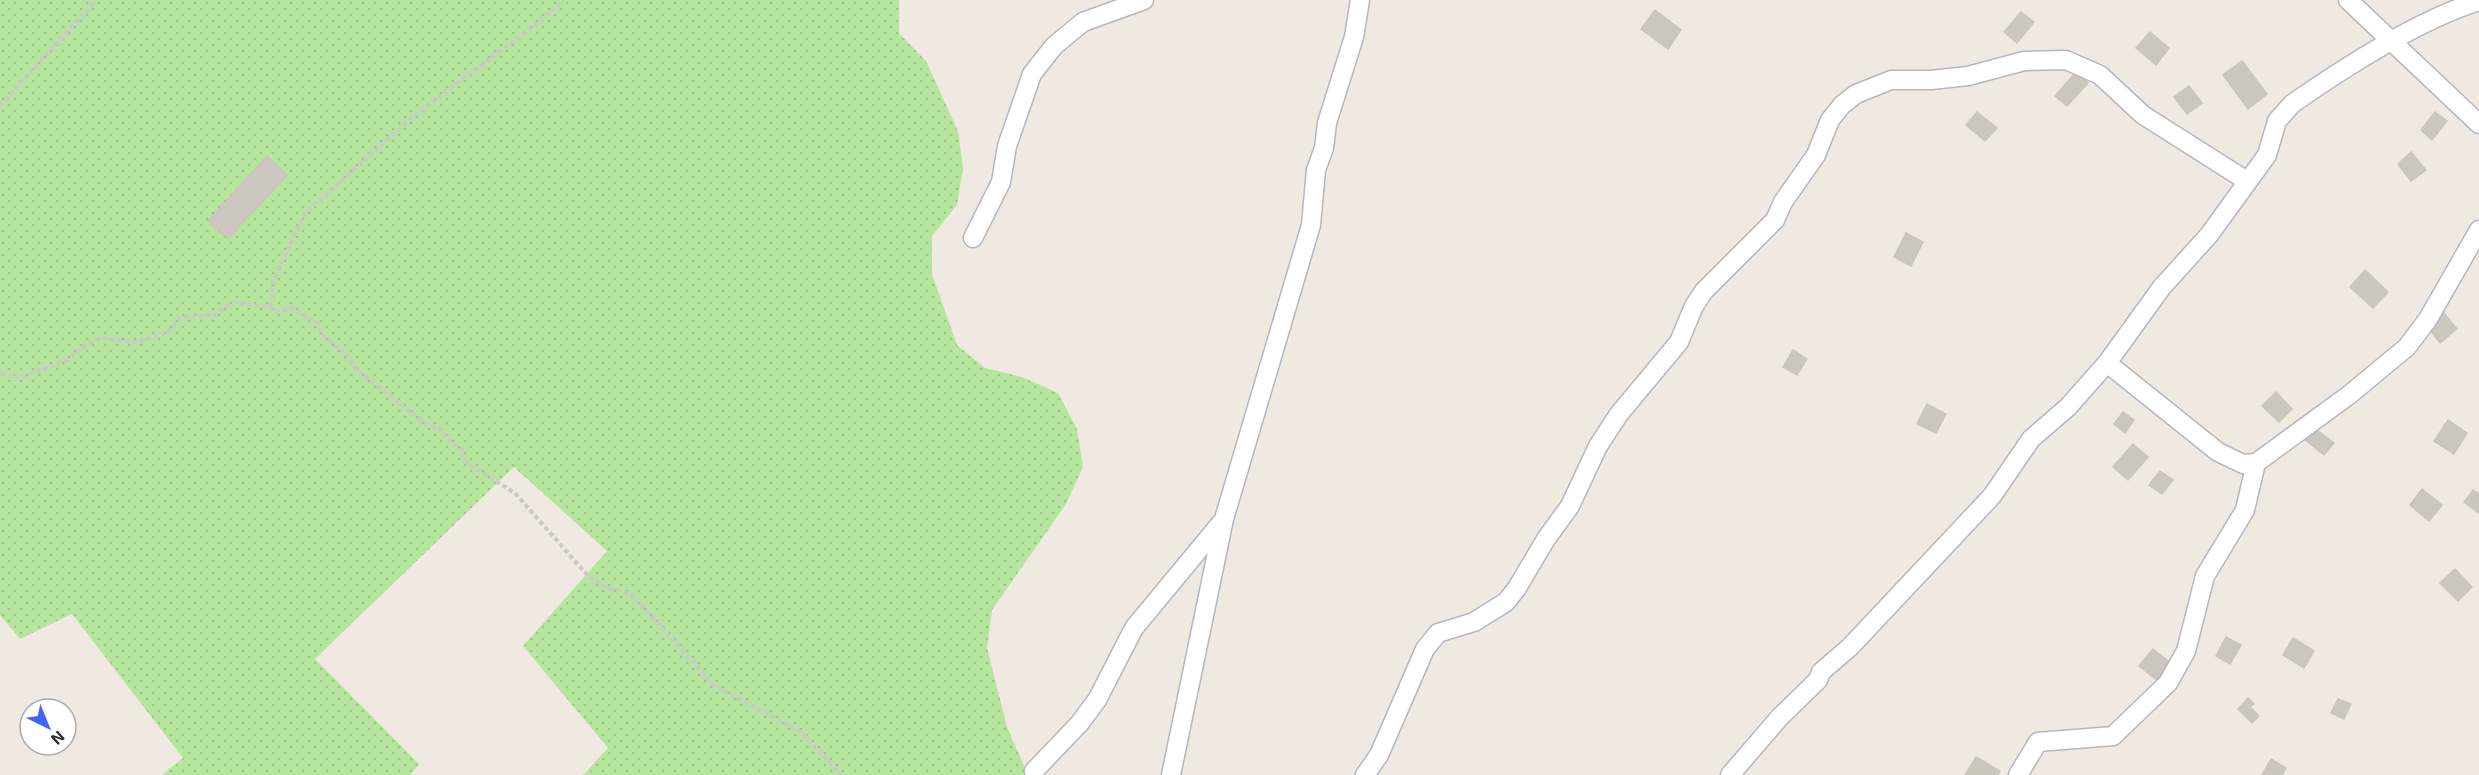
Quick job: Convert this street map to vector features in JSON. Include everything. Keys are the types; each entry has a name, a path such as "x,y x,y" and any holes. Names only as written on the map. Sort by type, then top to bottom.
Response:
{"street":[{"path":"973,238 1001,182 1007,146 1032,74 1054,46 1083,22 1144,0"},
{"path":"1171,775 1224,519 1311,225 1316,170 1324,148 1327,123 1354,37 1360,0"},
{"path":"2348,0 2479,124"},
{"path":"1730,775 1780,717 1818,680 1821,672 1850,647 1992,496 2031,439 2068,407 2107,363 2162,287 2209,235 2267,155 2277,121 2292,104 2450,10 2479,1"},
{"path":"1365,775 1383,746 1425,649 1438,633 1474,622 1506,602 1517,588 1546,539 1570,506 1598,446 1619,414 1679,342 1694,306 1704,291 1775,220 1783,202 1816,155 1830,120 1842,105 1856,94 1891,80 1931,80 1968,76 2024,61 2066,60 2100,75 2143,115 2247,181"},
{"path":"2107,363 2218,452 2243,465 2256,463 2358,388 2406,347 2428,319 2479,230"},
{"path":"2018,775 2038,742 2113,736 2168,683 2186,651 2205,576 2245,510 2256,463"},
{"path":"1034,771 1079,724 1097,700 1134,628 1224,519"}],"path":[{"path":"0,106 96,0"},
{"path":"270,308 273,283 304,214 416,114 543,19 563,0"},
{"path":"0,374 22,377 69,359 76,352 100,338 137,342 168,332 181,317 216,315 236,303 270,308 277,312 292,308 317,323 325,338 346,353 356,369 426,424 441,430 451,443 462,448 464,460 515,494 589,577 608,588 631,594 714,685 801,732 842,775"}],"green space":[{"path":"0,0 899,0 899,33 926,61 958,131 963,168 957,205 932,236 932,274 957,345 985,368 1022,377 1058,393 1077,429 1083,467 1066,504 992,610 987,648 1007,727 1028,775 583,775 608,748 523,646 607,551 514,467 315,659 419,764 410,775 162,775 183,758 72,614 20,639 0,615"}],"building":[{"path":"1655,10 1681,30 1668,49 1641,29"},
{"path":"2021,12 2034,22 2017,43 2004,32"},
{"path":"2150,32 2169,48 2156,65 2136,48"},
{"path":"2242,61 2267,94 2248,109 2223,75"},
{"path":"2076,72 2088,83 2067,106 2055,96"},
{"path":"2189,86 2202,103 2187,114 2174,97"},
{"path":"1977,112 1997,128 1985,141 1966,125"},
{"path":"2435,112 2447,121 2432,140 2421,130"},
{"path":"2411,152 2426,170 2411,181 2398,164"},
{"path":"267,156 287,175 228,239 208,221"},
{"path":"1906,233 1923,242 1911,266 1894,257"},
{"path":"2365,270 2388,292 2373,308 2350,287"},
{"path":"2443,312 2457,329 2440,343 2427,326"},
{"path":"1793,350 1807,359 1797,375 1783,367"},
{"path":"2276,392 2292,409 2279,422 2262,406"},
{"path":"1927,404 1946,414 1936,433 1917,424"},
{"path":"2123,412 2134,420 2125,433 2114,424"},
{"path":"2448,420 2467,433 2454,454 2434,441"},
{"path":"2312,426 2334,443 2324,455 2303,438"},
{"path":"2133,444 2148,457 2128,480 2113,467"},
{"path":"2160,471 2173,480 2162,494 2149,485"},
{"path":"2422,489 2442,505 2429,521 2410,505"},
{"path":"2473,490 2479,494 2479,513 2464,502"},
{"path":"2455,569 2472,587 2458,601 2440,583"},
{"path":"2226,637 2241,645 2230,664 2216,656"},
{"path":"2293,638 2314,651 2304,668 2283,655"},
{"path":"2153,649 2172,664 2158,681 2139,666"},
{"path":"2248,698 2254,704 2250,707 2259,716 2252,723 2238,709"},
{"path":"2338,699 2351,704 2344,719 2331,713"},
{"path":"1976,757 2000,771 1998,775 1965,775"},
{"path":"2271,759 2286,768 2282,775 2262,775"}]}
